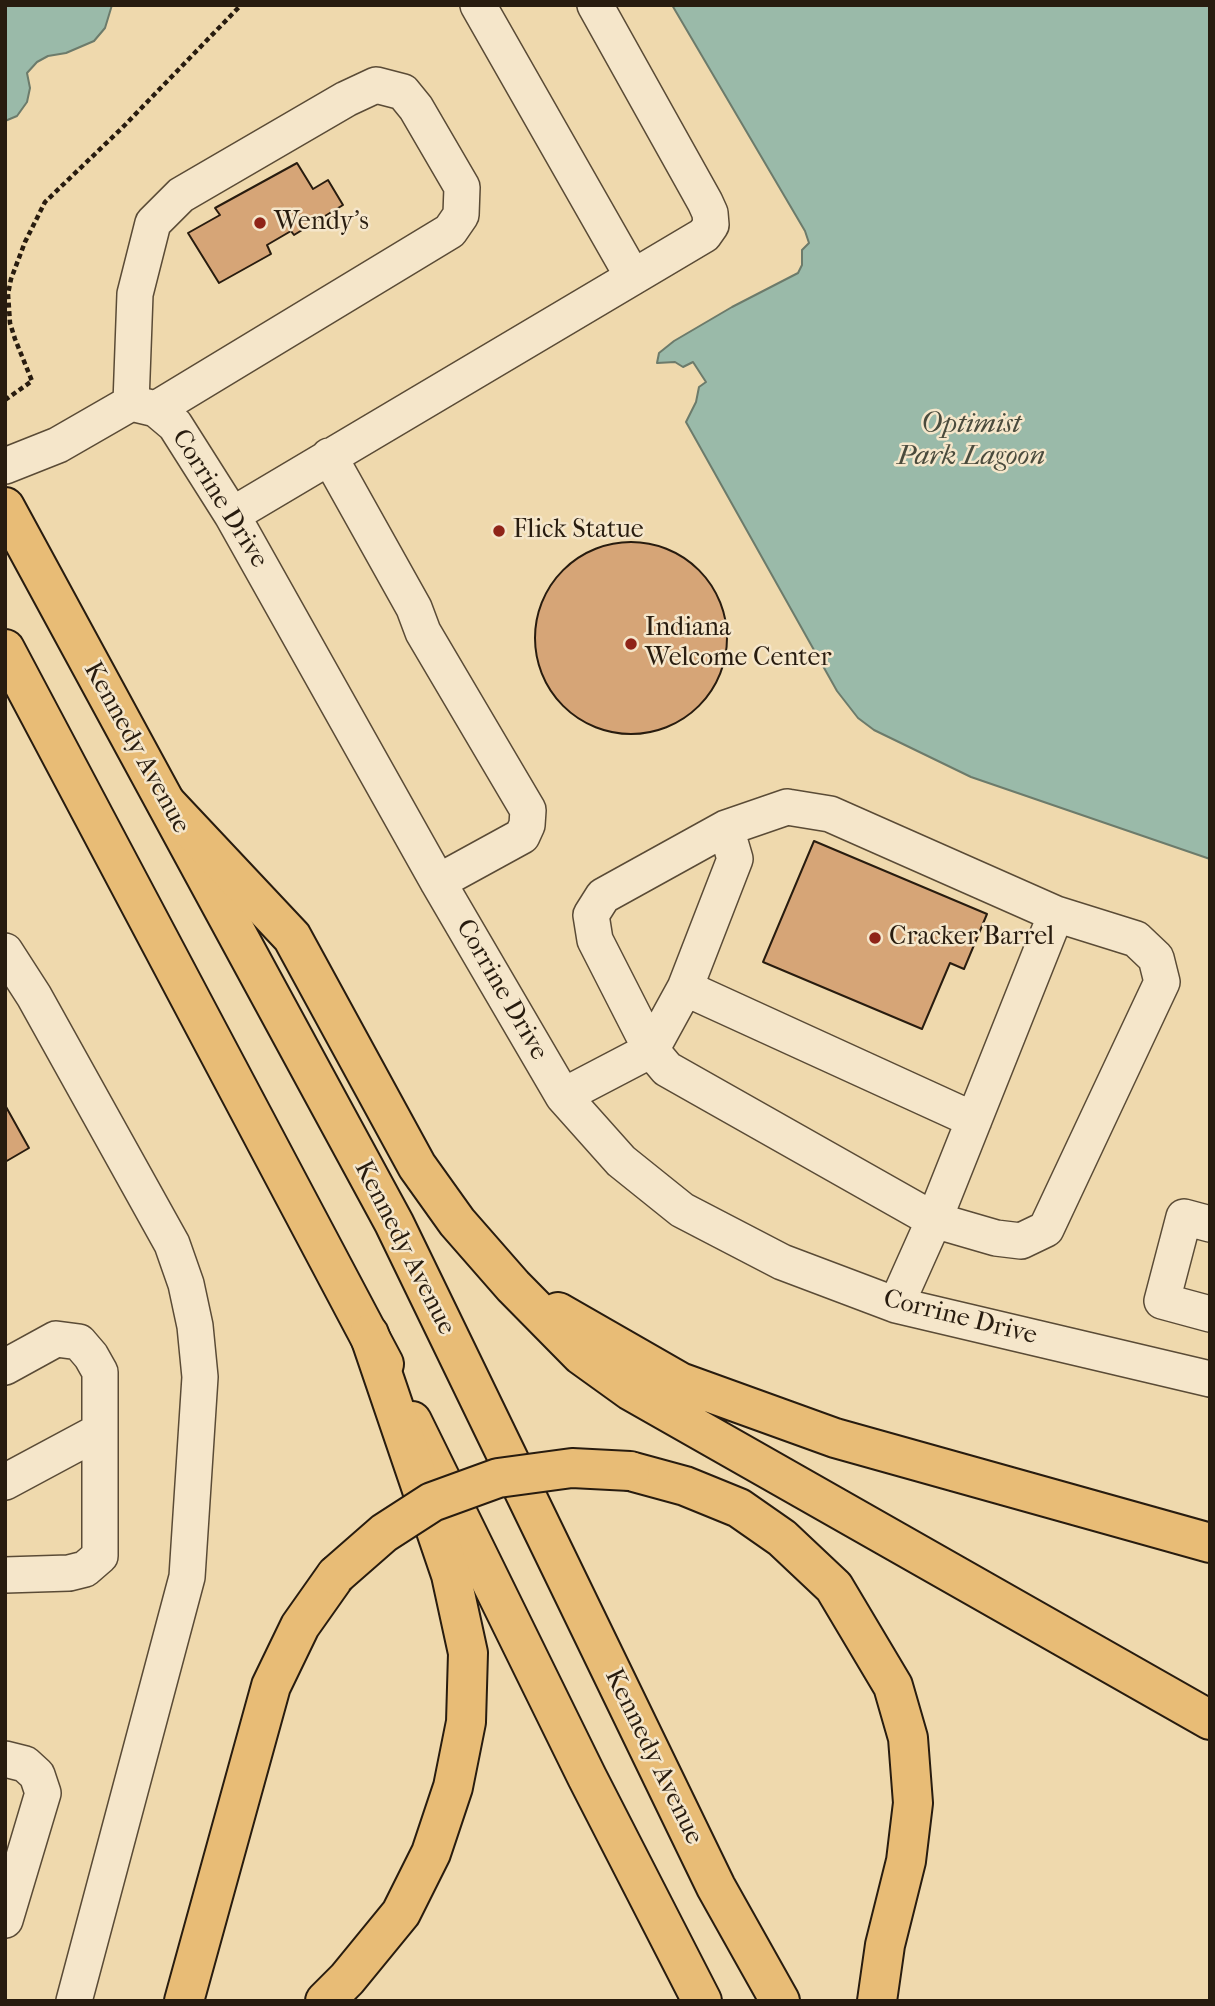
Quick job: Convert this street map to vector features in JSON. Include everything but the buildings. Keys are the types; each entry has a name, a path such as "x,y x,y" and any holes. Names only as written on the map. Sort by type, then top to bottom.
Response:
{"main road":[{"name":"Kennedy Avenue","path":"5,507 394,1223 716,1887 780,2001"},
{"path":"5,649 369,1334 581,1765 702,2001"},
{"path":"167,804 292,937 417,1166 457,1222 513,1286 581,1355 631,1391 1210,1720"},
{"path":"513,1286 680,1382 835,1438 1210,1543"},
{"path":"326,2001 401,1913 431,1853 453,1787 466,1722 468,1653 452,1575 369,1334"},
{"path":"184,2001 271,1686 300,1626 337,1575 384,1533 432,1502 498,1478 572,1468 630,1471 685,1486 739,1508 782,1538 834,1587 893,1686 908,1738 913,1802 906,1861 885,1945 877,2001"}],"street":[{"path":"478,5 633,277"},
{"path":"232,515 704,236 710,225 710,213 594,5"},
{"path":"5,466 144,406 450,230 461,215 462,187 416,108 403,92 376,85 346,99 181,195 153,223 135,294 144,406"},
{"name":"Corrine Drive","path":"144,406 175,425 232,515 438,882 563,1096 621,1161 682,1210 782,1262 896,1305 1210,1378"},
{"path":"329,456 414,608 423,632 528,810 527,825 522,836 438,882"},
{"path":"787,807 830,814 1056,914 1136,939 1156,958 1162,982 1046,1229 1021,1241 996,1238 934,1220 667,1069 651,1050 595,940 591,915 603,896 726,828 787,807"},
{"path":"563,1096 651,1050 685,988 735,859 726,828"},
{"path":"896,1305 934,1220 1056,914"},
{"path":"5,951 34,996 172,1244 186,1284 195,1326 200,1377 187,1577 74,2001"},
{"path":"685,988 974,1120"},
{"path":"1210,1224 1184,1217 1162,1301 1210,1314"},
{"path":"5,1367 55,1339 79,1342 100,1372 100,1556 85,1569 69,1573 5,1575"},
{"path":"5,1482 100,1432"},
{"path":"5,1759 25,1764 37,1775 43,1793 14,1863 5,1920"}],"path":[{"path":"5,400 32,381 12,331 8,294 25,242 45,201 122,128 241,5"}],"water":[{"path":"5,5 112,5 105,28 94,41 37,62 27,73 30,88 27,102 17,116 5,121"},
{"name":"Optimist Park Lagoon","path":"672,5 1210,5 1210,859 971,777 874,730 858,718 837,691 686,422 696,402 699,387 706,382 693,362 683,367 675,362 657,363 659,353 674,341 798,273 802,265 802,250 809,243 805,231"}],"place":[{"name":"Wendy's","path":"260,223"},
{"name":"Flick Statue","path":"499,531"},
{"name":"Indiana Welcome Center","path":"631,644"},
{"name":"Cracker Barrel","path":"875,938"}]}
